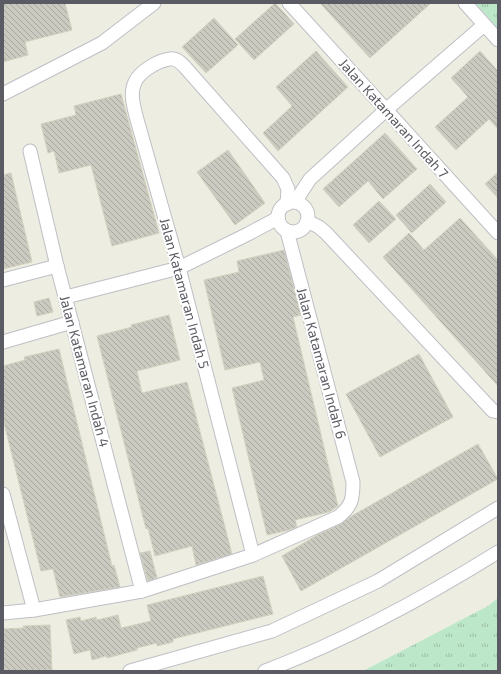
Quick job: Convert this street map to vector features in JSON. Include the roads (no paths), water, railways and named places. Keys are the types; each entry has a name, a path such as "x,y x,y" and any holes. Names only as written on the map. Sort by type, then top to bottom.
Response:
{"street":[{"path":"3,94 102,43 154,3"},
{"name":"Jalan Katamaran Indah 7","path":"288,3 387,109 498,233"},
{"path":"464,3 498,40"},
{"path":"291,203 303,206 307,213 308,221 303,229 296,232 287,231 281,226 278,218 280,210 291,203 310,179 387,109 484,25"},
{"name":"Jalan Katamaran Indah 5","path":"253,555 180,268 136,116 132,94 135,81 144,71 152,66 172,58 178,60 283,178 288,189 291,203"},
{"name":"Jalan Katamaran Indah 4","path":"30,151 57,266 142,591"},
{"path":"66,297 180,268 278,218"},
{"path":"308,221 326,233 496,415"},
{"name":"Jalan Katamaran Indah 6","path":"253,555 338,517 345,511 353,496 354,482 287,231"},
{"path":"3,280 57,266"},
{"path":"3,342 72,322"},
{"path":"3,494 34,610"},
{"path":"130,671 272,631 378,581 498,508"},
{"path":"265,671 304,656 379,620 467,572 498,552"},
{"path":"3,613 34,610 142,591 253,555"}]}
